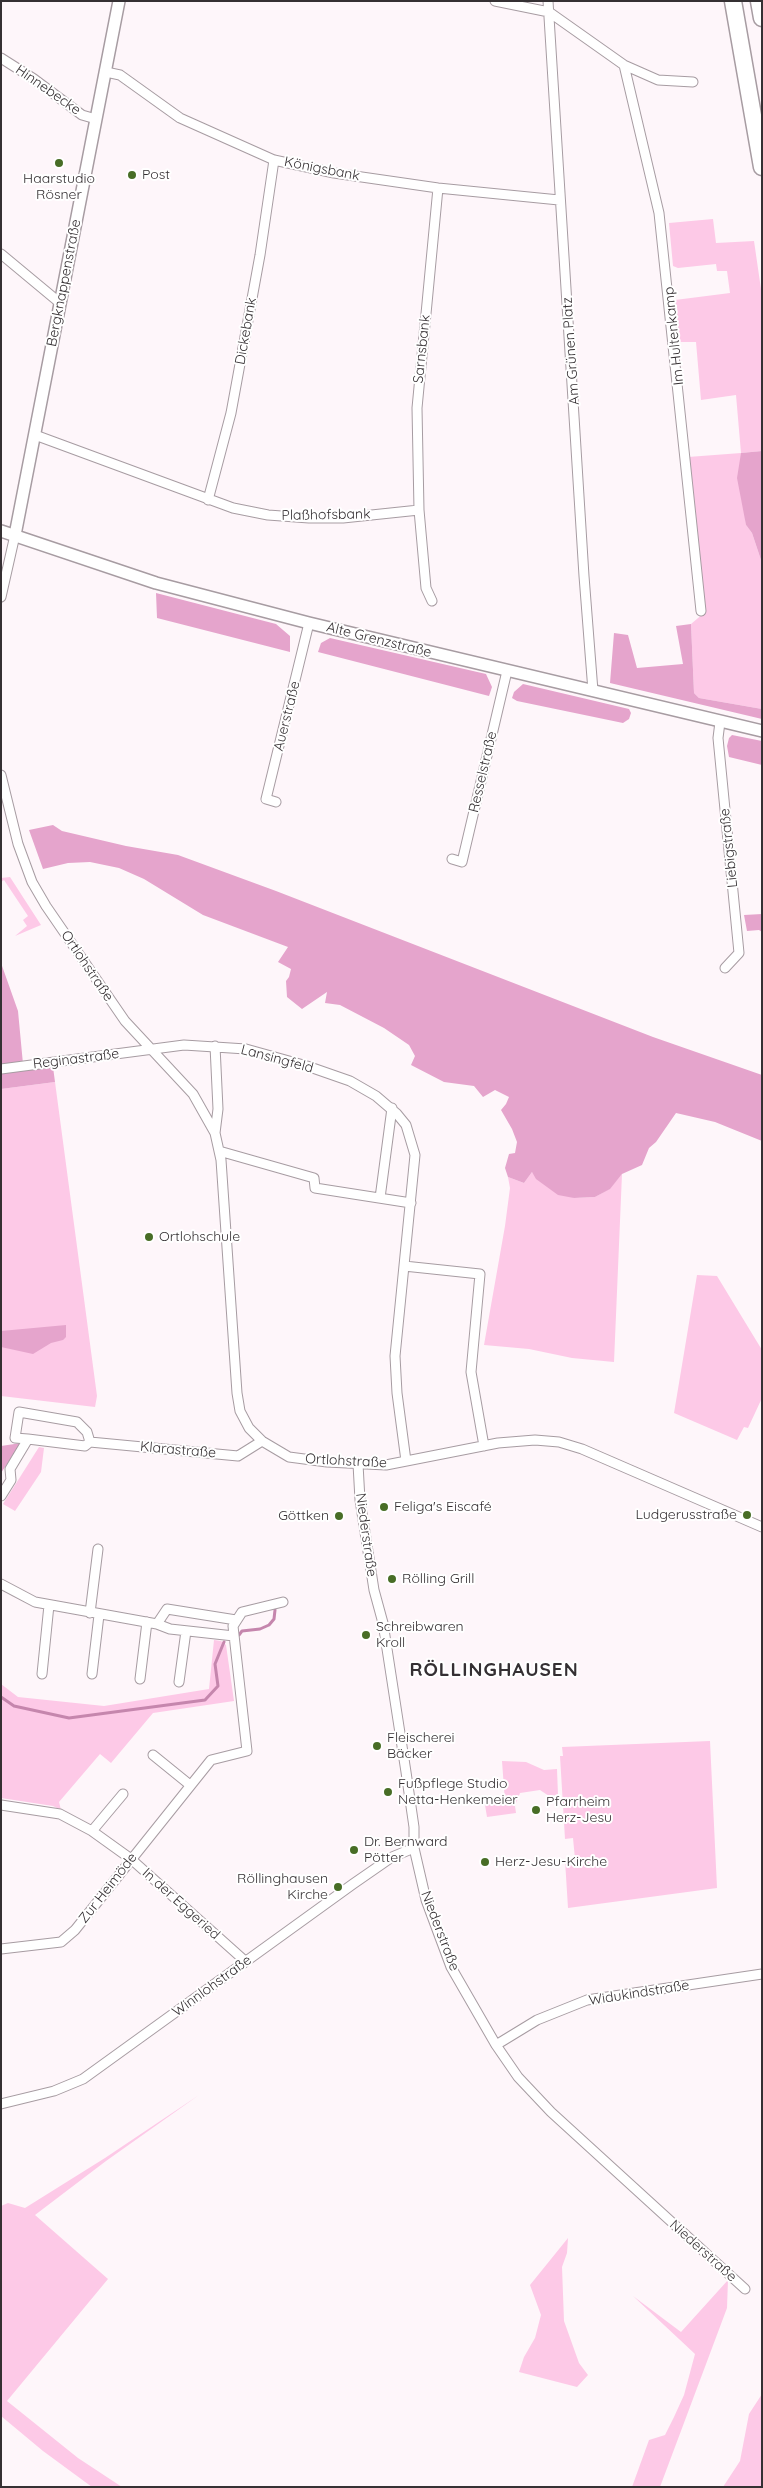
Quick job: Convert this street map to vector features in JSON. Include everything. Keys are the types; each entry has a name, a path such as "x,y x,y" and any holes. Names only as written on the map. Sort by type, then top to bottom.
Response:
{"highway":[{"path":"733,1 762,167"},
{"path":"759,1 762,18"}],"street":[{"name":"Bergknappenstraße","path":"15,535 119,1"},
{"path":"494,1 549,12 624,65 658,80 694,82"},
{"name":"Am Grünen Platz","path":"548,1 559,200 593,691"},
{"name":"Hinnebecke","path":"1,58 34,79 82,115 96,119"},
{"name":"Im Hultenkamp","path":"624,65 659,213 701,611"},
{"name":"Königsbank","path":"106,72 120,75 180,118 274,160 334,173 438,188 559,200"},
{"name":"Dickebank","path":"208,500 231,413 260,255 274,160"},
{"name":"Sarnsbank","path":"419,510 416,408 438,188"},
{"path":"1,254 60,303"},
{"name":"Plaßhofsbank","path":"36,435 208,500 233,508 268,515 344,518 419,510"},
{"path":"419,510 426,588 432,601"},
{"name":"Alte Grenzstraße","path":"1,531 156,583 310,624 762,731"},
{"path":"1,597 15,535"},
{"name":"Auerstraße","path":"276,802 266,799 310,624"},
{"name":"Resselstraße","path":"452,859 462,862 507,671"},
{"name":"Liebigstraße","path":"720,722 718,738 739,953 726,968"},
{"name":"Ortlohstraße","path":"1,775 18,844 32,882 125,1022 193,1094 215,1133 219,1151 237,1393 240,1411 249,1428 262,1441 289,1457 386,1465 484,1446 535,1440 563,1443 582,1449 762,1527"},
{"name":"Lansingfeld","path":"152,1050 184,1045 246,1049 331,1074 376,1096 392,1108 406,1125 412,1142 414,1168 395,1356 397,1393 406,1461"},
{"name":"Ortlohstraße","path":"215,1046 218,1109 215,1133"},
{"name":"Reginastraße","path":"1,1068 152,1050"},
{"path":"380,1198 392,1108"},
{"path":"219,1151 314,1178 315,1188 411,1203"},
{"path":"404,1266 480,1274 471,1372 484,1446"},
{"path":"1,1496 11,1480 10,1469 28,1439 15,1438 19,1412 77,1422 87,1432 90,1442"},
{"name":"Klarastraße","path":"28,1439 85,1446 90,1442 238,1456 262,1441"},
{"name":"Niederstraße","path":"358,1464 360,1500 374,1590 383,1623 414,1827 414,1848 426,1900 451,1967 496,2045 518,2077 550,2112 745,2289"},
{"path":"92,1674 98,1549"},
{"path":"1,1584 34,1602 147,1622 170,1629 234,1636"},
{"path":"157,1624 167,1609 236,1620 242,1612 283,1602"},
{"path":"42,1674 49,1605"},
{"name":"Zur Heimöde","path":"1,1949 61,1942 75,1930 211,1760 247,1751 233,1626 236,1620"},
{"path":"140,1679 147,1622"},
{"path":"179,1682 186,1631"},
{"path":"153,1755 190,1785"},
{"path":"92,1831 123,1794"},
{"name":"In der Eggeried","path":"1,1805 60,1814 92,1831 130,1859 246,1961"},
{"name":"Winnlohstraße","path":"1,2104 54,2091 83,2079 386,1861 414,1848"},
{"name":"Widukindstraße","path":"496,2045 537,2020 587,2000 762,1974"}],"shaded area":[{"path":"713,219 716,243 754,241 762,296 762,451 741,453 736,395 701,400 696,342 679,342 675,300 730,293 727,271 717,271 716,264 678,268 673,266 669,223"},
{"path":"762,451 762,563 752,533 746,525 737,478 741,453"},
{"path":"741,453 746,525 752,533 762,563 762,709 699,698 694,693 691,624 704,613 688,457"},
{"path":"156,593 276,624 290,636 290,652 157,618"},
{"path":"691,624 694,693 699,698 762,709 762,719 610,683 614,633 628,635 637,668 683,664 676,626"},
{"path":"330,638 486,674 492,687 489,696 318,652 321,643"},
{"path":"523,684 629,709 631,713 629,719 623,723 517,701 512,698 514,692"},
{"path":"732,735 762,741 762,765 729,757 727,746"},
{"path":"53,825 62,831 126,846 178,855 653,1037 762,1075 762,1141 715,1122 676,1113 656,1142 649,1148 642,1165 622,1174 610,1189 595,1197 574,1198 558,1195 536,1179 532,1172 524,1183 508,1177 505,1168 509,1154 515,1153 517,1142 501,1110 509,1097 495,1090 483,1097 474,1086 444,1082 411,1065 415,1056 409,1045 384,1028 340,1005 325,1003 327,992 302,1009 287,997 286,981 291,969 278,962 288,947 203,915 144,879 119,868 90,862 68,863 43,869 29,830"},
{"path":"10,877 41,925 15,936 27,926 23,920 28,916 4,880 1,882 1,878"},
{"path":"762,914 762,932 759,930 747,931 744,915"},
{"path":"1,963 18,1011 23,1064 1,1066"},
{"path":"53,1067 55,1082 1,1089 1,1073"},
{"path":"55,1082 97,1396 95,1407 1,1396 1,1089"},
{"path":"532,1172 574,1198 595,1197 609,1189 622,1174 614,1362 572,1358 529,1349 484,1345 505,1226 510,1188 508,1177 524,1183"},
{"path":"697,1275 717,1276 762,1350 762,1398 748,1428 744,1427 737,1440 674,1413"},
{"path":"66,1325 66,1337 63,1340 51,1343 33,1354 1,1347 1,1331"},
{"path":"21,1443 1,1473 1,1446"},
{"path":"39,1447 44,1448 41,1472 15,1511 3,1504"},
{"path":"214,1640 221,1641 226,1645 234,1701 153,1713 111,1763 100,1754 59,1802 61,1810 53,1806 1,1798 1,1684 18,1697 104,1706 209,1689"},
{"path":"710,1741 717,1888 568,1908 565,1860 575,1859 573,1838 565,1839 560,1756 563,1756 562,1747"},
{"path":"502,1761 526,1762 544,1770 557,1769 558,1795 549,1796 540,1790 520,1793 515,1806 516,1813 487,1817 485,1805 505,1802"},
{"path":"199,2095 106,2161 35,2215 108,2279 7,2401 78,2458 122,2487 92,2487 43,2451 1,2416 1,2206 8,2203 25,2208 105,2158"},
{"path":"568,2238 567,2253 562,2267 564,2321 579,2363 588,2375 577,2387 519,2372 524,2357 535,2338 541,2315 530,2285"},
{"path":"728,2280 727,2308 660,2487 632,2487 649,2440 665,2435 674,2417 684,2395 695,2354 633,2296 681,2332"},
{"path":"762,2394 762,2487 723,2487 740,2461 749,2414"}],"waterway":[{"path":"239,1635 242,1631 260,1629 269,1625 274,1619 275,1610"},
{"path":"1,1697 14,1706 69,1718 205,1700 218,1686 215,1664 224,1642"}],"place":[{"name":"Haarstudio Rösner","path":"59,163"},
{"name":"Post","path":"132,175"},
{"name":"Ortlohschule","path":"149,1237"},
{"name":"Feliga's Eiscafé","path":"384,1507"},
{"name":"Ludgerusstraße","path":"747,1515"},
{"name":"Göttken","path":"339,1516"},
{"name":"Rölling Grill","path":"392,1579"},
{"name":"Schreibwaren Kroll","path":"366,1635"},
{"name":"Fleischerei Bäcker","path":"377,1746"},
{"name":"Fußpflege Studio Netta-Henkemeier","path":"388,1792"},
{"name":"Pfarrheim Herz-Jesu","path":"536,1810"},
{"name":"Dr. Bernward Pötter","path":"354,1850"},
{"name":"Herz-Jesu-Kirche","path":"485,1862"},
{"name":"Röllinghausen Kirche","path":"338,1887"}],"district":[{"name":"RÖLLINGHAUSEN","path":"494,1670"}]}
